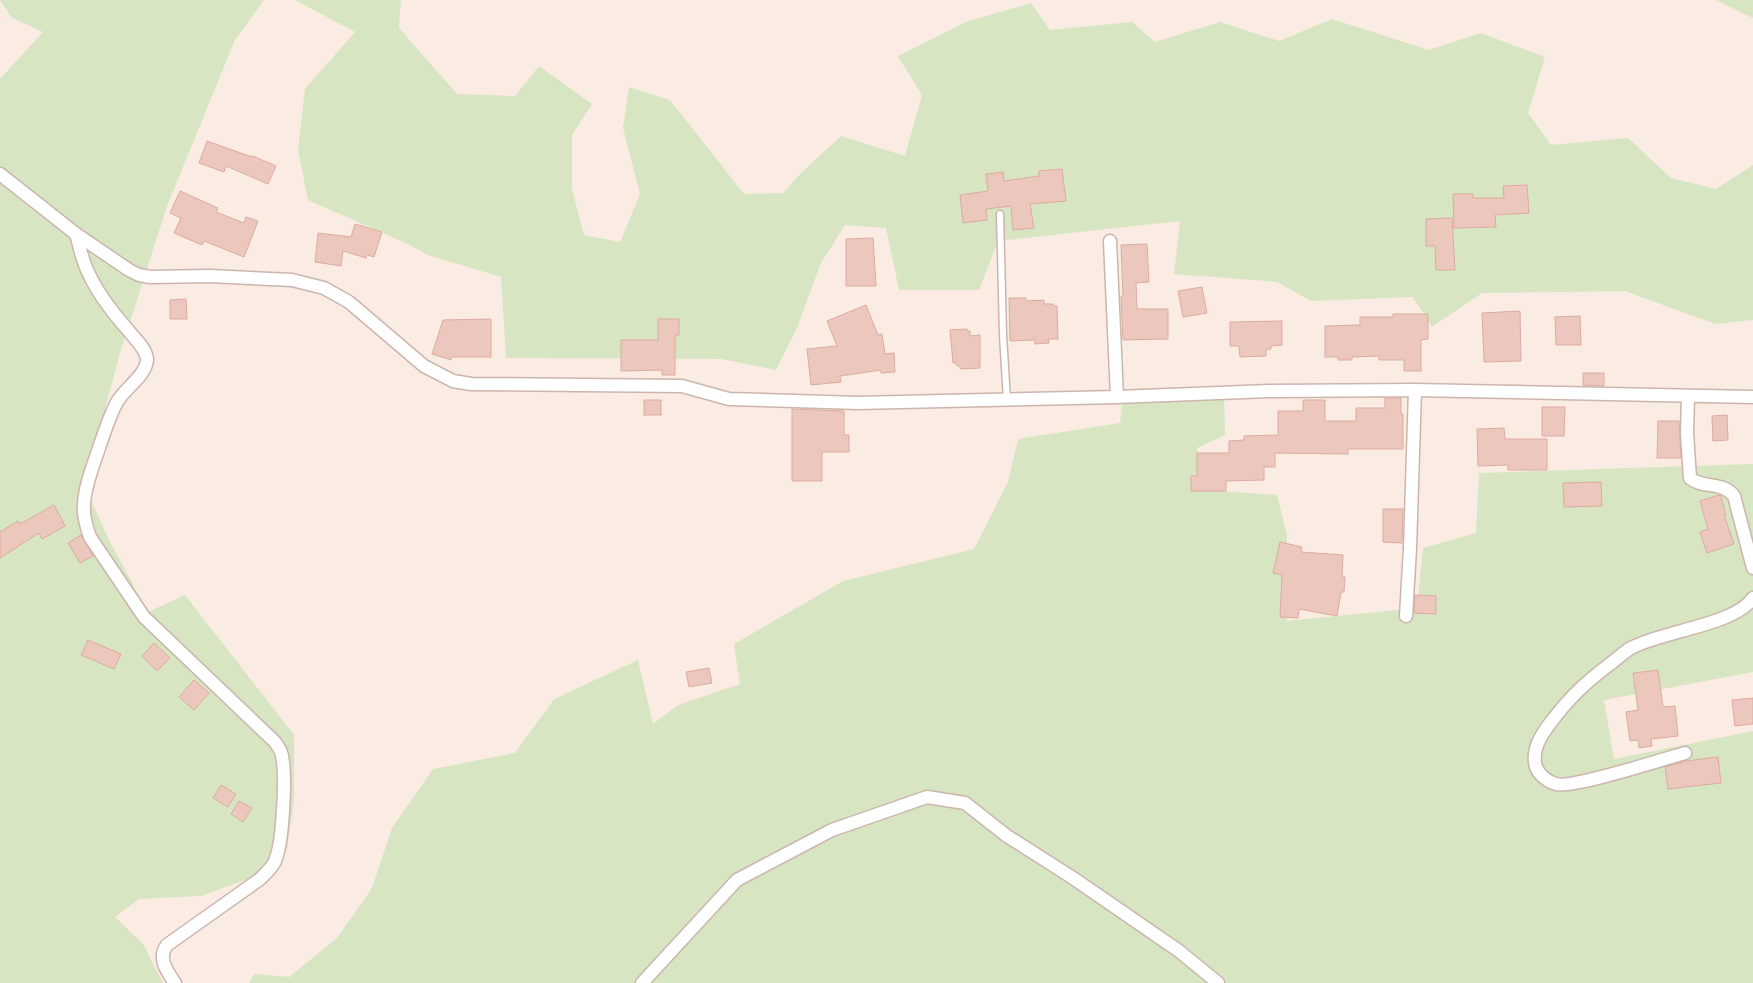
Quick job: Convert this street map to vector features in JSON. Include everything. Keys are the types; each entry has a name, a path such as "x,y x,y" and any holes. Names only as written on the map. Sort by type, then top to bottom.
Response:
{"street":[{"path":"0,174 76,234 139,275 150,277 210,276 292,280 324,288 350,302 424,366 453,381 486,385 682,386 729,399 858,403 1117,397 1270,391 1415,390 1753,397"},
{"path":"76,234 82,259 89,275 110,309 143,349 147,359 140,374 124,391 108,420 90,474 85,490 84,505 85,523 90,537 144,617 275,742 281,752 284,769 282,824 275,861 270,870 260,879 167,945 164,950 163,961 175,983"},
{"path":"1110,241 1117,397"},
{"path":"1406,616 1415,390"},
{"path":"1688,396 1687,433 1690,478 1697,482 1718,485 1731,491 1734,496 1753,568"},
{"path":"1685,753 1577,783 1556,785 1542,776 1535,765 1539,738 1564,705 1579,688 1631,648 1680,630 1733,615 1742,610 1753,598"},
{"path":"642,983 737,880 832,830 927,797 965,804 1007,836 1073,878 1179,951 1218,983"}],"lane":[{"path":"1000,214 1007,400"}],"green space":[{"path":"0,0 264,0 235,40 167,206 120,353 91,461 89,496 110,542 148,612 185,595 294,735 294,801 287,849 275,869 201,896 139,899 115,917 143,944 163,983 0,983 0,79 43,32 12,18"},
{"path":"295,0 401,0 399,28 457,94 515,96 539,66 592,104 572,135 572,189 584,235 620,242 640,194 623,128 629,87 670,100 744,194 783,193 801,173 841,136 905,156 922,95 898,56 966,22 1031,3 1050,30 1132,22 1155,42 1220,22 1279,41 1332,19 1429,50 1481,33 1545,57 1528,113 1551,145 1628,138 1671,178 1716,189 1753,165 1753,320 1715,324 1625,291 1482,293 1432,327 1413,297 1311,301 1277,282 1174,274 1180,221 998,241 979,290 899,290 886,228 845,225 821,263 797,328 776,370 721,359 506,358 501,277 428,255 408,244 308,200 298,150 305,89 355,32"},
{"path":"1716,0 1753,0 1753,18"},
{"path":"1224,394 1225,435 1197,448 1202,490 1277,495 1287,535 1287,621 1417,608 1423,548 1476,533 1479,473 1753,464 1753,672 1604,700 1614,759 1753,731 1753,983 249,983 254,974 289,977 337,938 372,888 392,828 433,769 515,753 554,699 638,660 653,724 678,705 740,684 734,644 843,581 974,549 1008,482 1018,439 1120,423 1123,396"}],"building":[{"path":"207,141 253,156 276,166 268,184 226,166 224,172 199,163"},
{"path":"1062,169 1066,201 1030,204 1034,228 1013,230 1011,206 986,209 987,220 963,223 960,195 988,191 986,174 1003,172 1004,181 1039,176 1039,171"},
{"path":"1527,185 1529,213 1495,215 1496,227 1454,228 1453,194 1473,194 1473,198 1504,198 1503,186"},
{"path":"180,191 218,208 216,212 244,223 246,217 258,221 244,257 204,241 202,245 174,233 181,218 170,213"},
{"path":"1452,218 1455,270 1436,270 1435,246 1426,246 1426,219"},
{"path":"355,224 382,232 374,257 367,255 366,258 343,251 341,266 315,262 318,233 351,237"},
{"path":"873,238 876,286 846,286 846,239"},
{"path":"1147,244 1149,282 1136,283 1137,309 1168,309 1168,339 1123,340 1121,245"},
{"path":"1202,287 1207,313 1183,317 1178,291"},
{"path":"1009,298 1026,298 1026,301 1044,300 1044,304 1057,306 1058,339 1048,339 1049,343 1035,344 1035,340 1010,341"},
{"path":"186,299 187,319 170,319 170,300"},
{"path":"866,305 878,335 882,334 885,354 894,353 895,372 881,373 881,370 840,376 841,382 811,385 807,349 837,346 827,321"},
{"path":"1520,311 1521,361 1484,362 1482,313"},
{"path":"1393,314 1428,314 1428,339 1421,340 1421,371 1404,371 1404,360 1379,360 1379,356 1352,357 1352,360 1338,360 1338,357 1325,357 1325,326 1360,325 1360,317 1393,317"},
{"path":"1580,316 1581,345 1556,345 1555,317"},
{"path":"491,319 491,357 452,357 451,360 432,354 443,320"},
{"path":"658,319 679,319 679,335 675,335 675,375 662,375 662,370 621,371 621,340 658,340"},
{"path":"1282,321 1282,345 1271,346 1271,349 1266,350 1266,356 1240,357 1239,346 1230,346 1230,322"},
{"path":"967,329 967,331 970,331 970,336 980,335 980,368 960,369 960,366 953,363 950,330"},
{"path":"1583,373 1604,373 1604,386 1583,385"},
{"path":"1385,398 1401,398 1403,449 1348,449 1348,454 1275,453 1275,467 1264,467 1264,480 1226,481 1226,491 1191,491 1191,476 1197,476 1197,453 1229,453 1229,441 1244,440 1244,436 1278,435 1278,411 1303,411 1303,400 1325,400 1325,421 1356,421 1356,408 1385,408"},
{"path":"644,400 661,400 661,415 644,415"},
{"path":"1542,407 1565,407 1564,436 1542,436"},
{"path":"792,409 844,411 844,435 849,435 849,452 822,452 822,481 792,481"},
{"path":"1727,415 1728,440 1713,441 1712,416"},
{"path":"1658,421 1679,421 1681,458 1657,458"},
{"path":"1504,428 1505,439 1547,439 1547,470 1508,470 1508,465 1478,466 1477,429"},
{"path":"1601,482 1602,506 1564,507 1563,483"},
{"path":"1721,496 1726,515 1724,515 1734,544 1707,553 1700,532 1708,529 1700,501"},
{"path":"54,505 65,526 42,539 39,533 0,558 0,532 18,521 20,524"},
{"path":"1383,509 1403,509 1402,543 1383,542"},
{"path":"81,535 93,556 80,563 68,543"},
{"path":"1280,542 1302,547 1301,552 1343,555 1342,577 1345,577 1344,592 1341,592 1337,616 1299,609 1298,618 1280,617 1282,575 1273,573"},
{"path":"1415,595 1436,596 1436,614 1414,613"},
{"path":"88,640 121,654 114,669 81,655"},
{"path":"154,643 170,658 157,671 142,656"},
{"path":"709,668 712,683 689,687 686,672"},
{"path":"1658,670 1663,707 1675,706 1678,736 1651,739 1652,746 1639,748 1638,740 1630,741 1626,712 1638,710 1633,673"},
{"path":"194,680 209,693 194,710 179,697"},
{"path":"1753,698 1753,724 1735,726 1732,700"},
{"path":"1718,757 1721,783 1668,789 1665,767 1686,761"},
{"path":"221,785 236,794 228,807 213,798"},
{"path":"239,801 252,808 243,822 231,814"}]}
